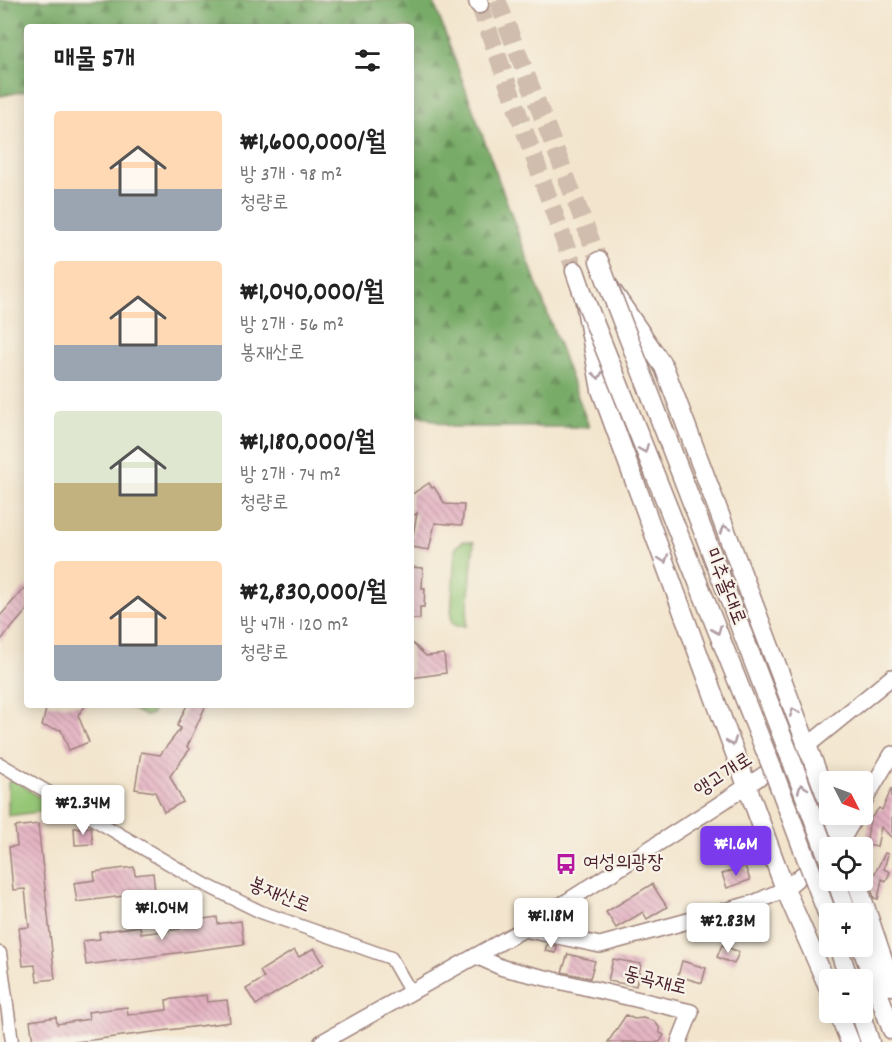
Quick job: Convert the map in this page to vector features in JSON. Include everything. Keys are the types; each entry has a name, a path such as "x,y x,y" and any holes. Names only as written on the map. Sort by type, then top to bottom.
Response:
{"main road":[{"name":"미추홀대로","path":"599,261 820,837"},
{"name":"미추홀대로","path":"574,271 773,770 823,903"},
{"path":"608,285 664,367 819,777"},
{"path":"584,297 601,390 785,889 820,969"},
{"path":"860,891 892,986"},
{"path":"865,957 892,1030"},
{"path":"842,1023 850,1042"},
{"path":"864,1023 870,1042"}],"street":[{"name":"앵고개로","path":"322,1042 524,929 807,746 892,677"},
{"path":"873,786 892,754"},
{"name":"봉재산로","path":"0,764 204,884 261,912 391,958 411,993"},
{"path":"524,929 600,945 754,903 785,889 819,861"},
{"path":"0,953 12,1042"},
{"name":"동곡재로","path":"476,956 503,968 691,1012 679,1042"}],"green space":[{"path":"0,0 433,0 589,427 451,427 414,413 414,24 24,24 24,92 0,96"},
{"path":"463,541 474,542 466,626 456,626 452,623 451,617 455,550"},
{"path":"130,708 154,708 151,715 145,716"},
{"path":"14,779 44,801 45,811 8,816 8,782"}],"building":[{"path":"429,483 445,504 464,505 462,525 435,523 429,550 414,548 417,513 414,515 414,493"},
{"path":"414,567 423,568 424,607 420,607 420,619 414,619"},
{"path":"24,588 24,613 0,641 0,616"},
{"path":"414,645 426,656 444,654 446,673 414,678"},
{"path":"46,708 84,708 78,715 89,742 69,750 61,730 42,726"},
{"path":"186,708 205,708 187,747 190,749 170,776 183,802 164,812 155,792 135,789 141,752 160,755 181,728 177,726"},
{"path":"892,788 892,838 881,827 877,847 873,846 873,837 867,837 869,825 873,825 873,815 879,808 882,810"},
{"path":"38,824 55,979 37,981 35,965 23,966 19,928 29,927 25,889 13,890 9,847 17,846 15,827"},
{"path":"91,827 93,844 75,845 74,828"},
{"path":"885,853 888,854 884,869 890,872 886,881 882,879 878,899 874,898 872,891 873,877"},
{"path":"745,866 750,880 727,888 722,874"},
{"path":"134,867 135,875 153,873 155,892 77,902 74,883 95,880 94,872"},
{"path":"652,884 667,907 647,919 643,912 616,928 606,912"},
{"path":"217,917 218,924 241,921 244,944 86,965 83,941 100,939 99,932 140,926 141,934 180,929 181,922"},
{"path":"547,944 557,946 556,953 545,951"},
{"path":"722,945 739,952 734,964 717,957"},
{"path":"314,948 324,964 256,1005 246,989 264,978 260,971 294,950 299,957"},
{"path":"568,954 595,961 590,978 562,972"},
{"path":"613,959 641,964 636,986 608,981"},
{"path":"682,961 706,968 702,983 678,976"},
{"path":"206,995 207,1002 227,1000 230,1022 76,1042 33,1042 30,1021 56,1017 57,1024 89,1019 88,1012 127,1007 128,1015 167,1010 166,1000"},
{"path":"626,1015 634,1019 643,1018 654,1021 660,1033 664,1035 660,1042 608,1042"}],"tunnel":[{"path":"497,0 599,261"},
{"path":"479,4 575,271"}],"place":[{"name":"여성의광장","path":"566,864"}]}
